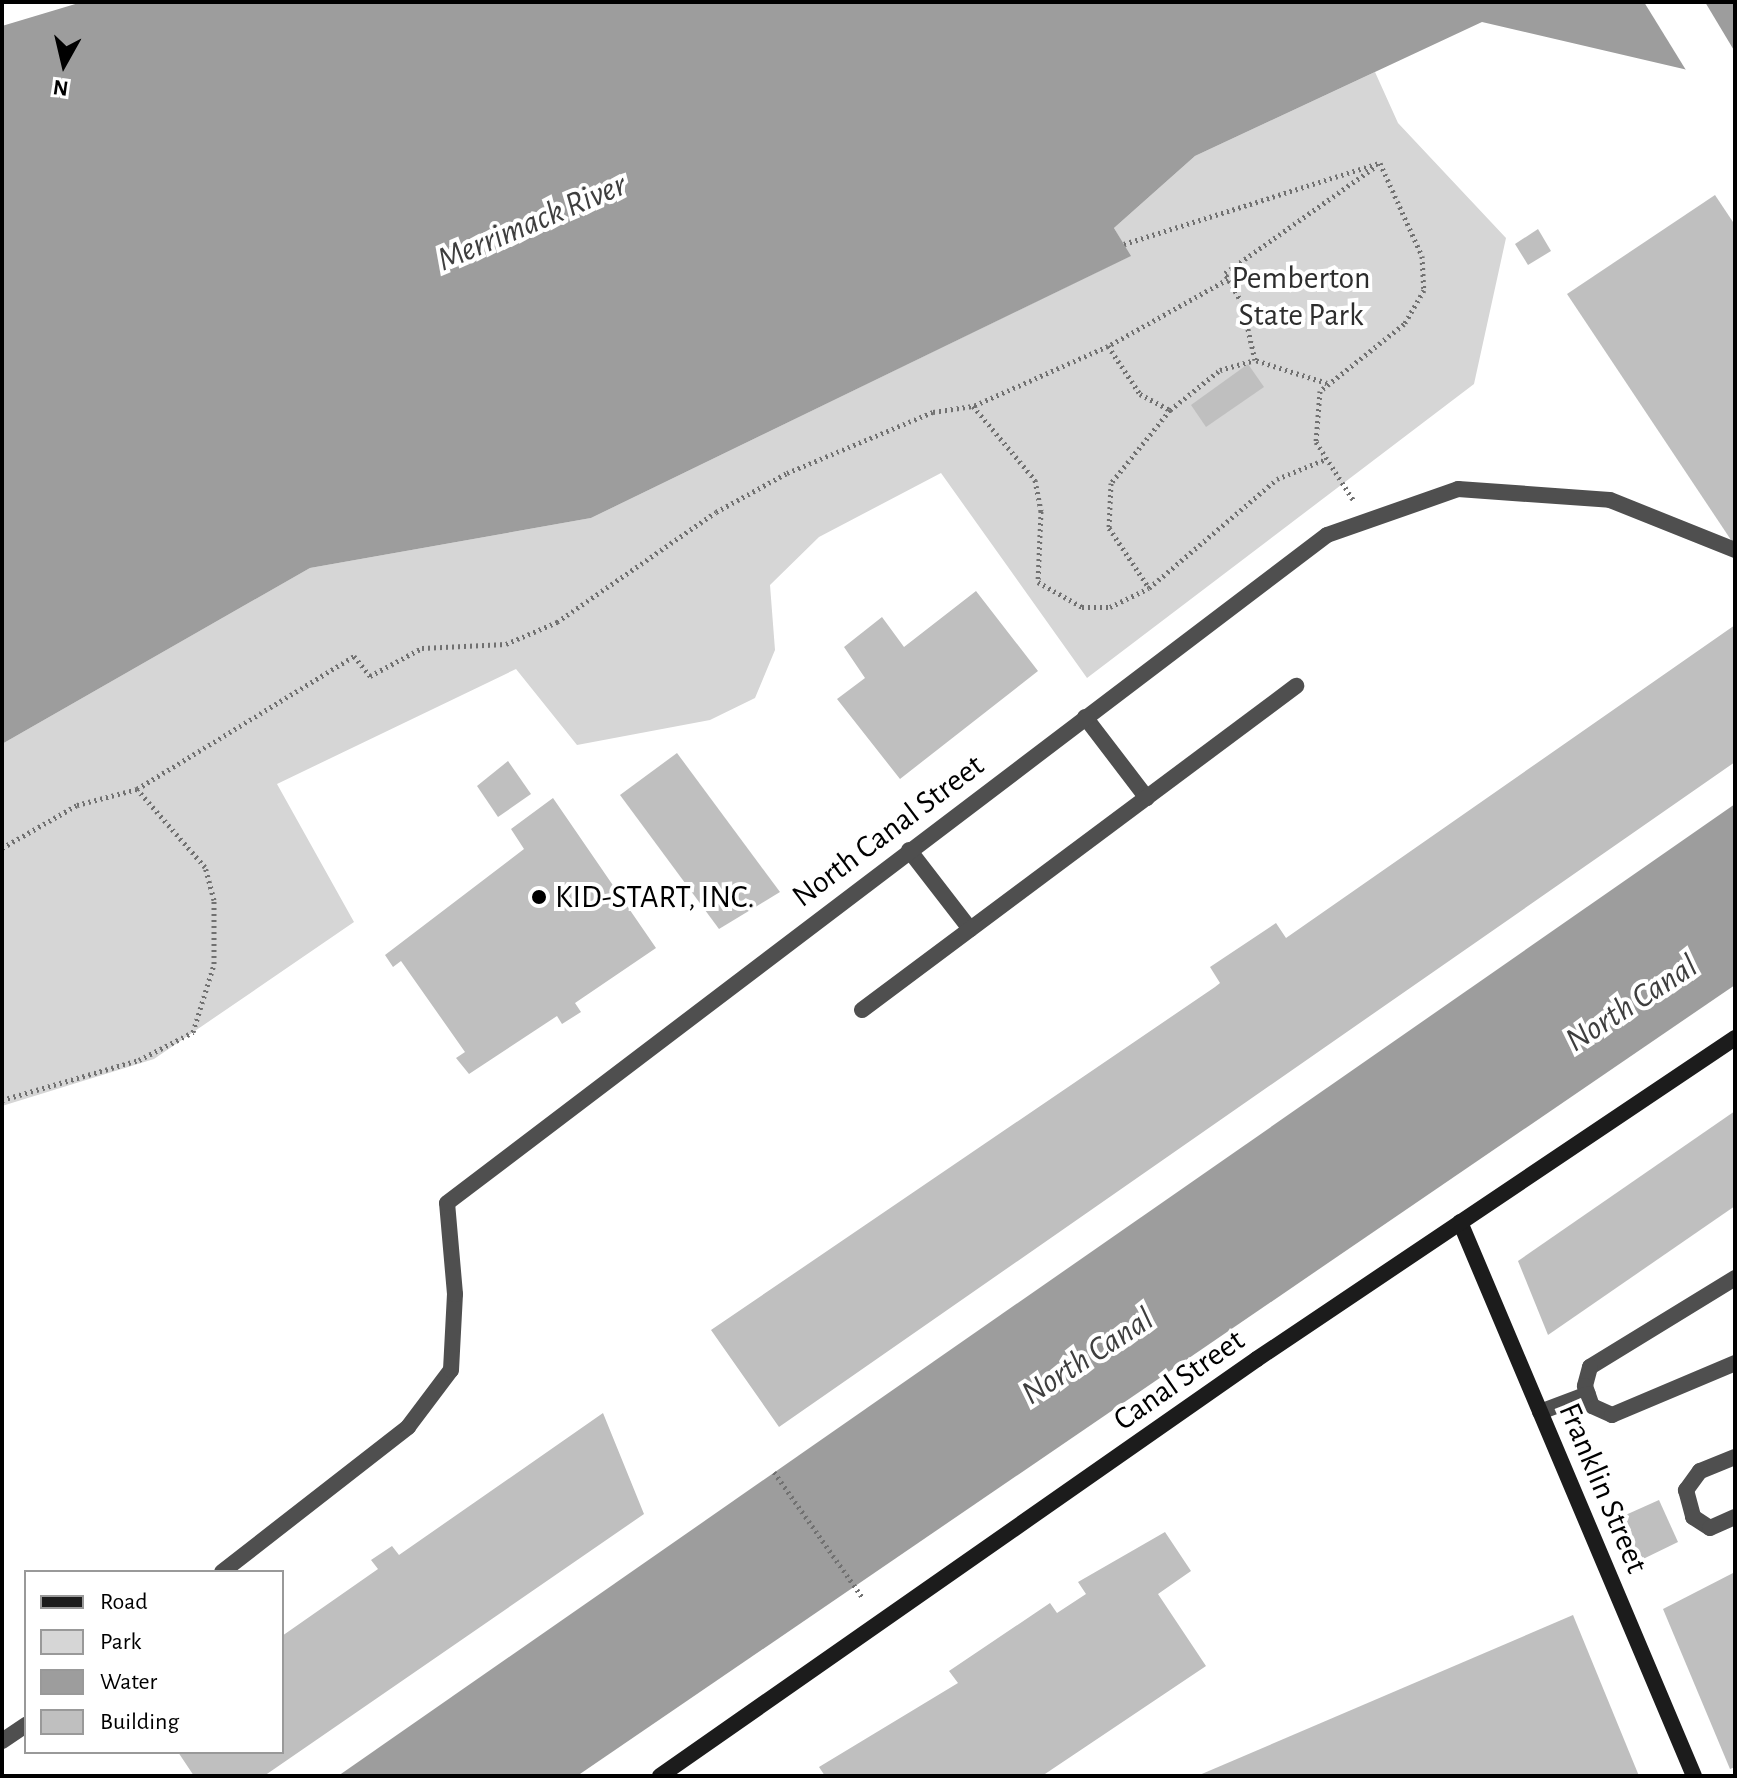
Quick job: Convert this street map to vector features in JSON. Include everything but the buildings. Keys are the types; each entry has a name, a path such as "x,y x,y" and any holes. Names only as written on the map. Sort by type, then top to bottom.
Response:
{"main road":[{"name":"Canal Street","path":"669,1774 1460,1222 1735,1038"},
{"name":"Franklin Street","path":"1460,1222 1694,1776"}],"street":[{"name":"North Canal Street","path":"225,1570 408,1427 451,1370 455,1294 447,1203 1327,535 1458,489 1595,499 1735,550"},
{"path":"862,1010 1296,686"},
{"path":"1085,717 1147,798"},
{"path":"909,850 970,929"},
{"path":"1735,1278 1590,1367 1588,1394 1592,1406 1612,1415 1735,1363"},
{"path":"1540,1412 1588,1394"},
{"path":"1735,1457 1700,1471 1686,1490 1693,1517 1710,1528 1735,1517"},
{"path":"2,1741 24,1726"}],"path":[{"path":"1124,244 1380,163"},
{"path":"1255,360 1225,273 1380,163"},
{"path":"1366,521 1326,459 1313,416 1327,383 1404,324 1424,290 1422,256 1380,163"},
{"path":"2,848 77,805 137,789 354,656 370,676 422,648 506,644 557,622 716,512 787,473 933,412 973,406 1108,346 1228,279"},
{"path":"1108,346 1140,394 1170,410"},
{"path":"1149,588 1109,528 1109,493 1123,460 1170,410 1220,370 1255,360 1327,383"},
{"path":"973,406 1035,480 1041,511 1038,582 1082,607 1110,607 1149,588 1277,479 1326,459"},
{"path":"2,1100 139,1060 193,1032 214,964 214,900 205,867 137,789"},
{"path":"774,1472 863,1598"}],"green space":[{"name":"Pemberton State Park","path":"1375,72 1398,123 1506,238 1474,384 1087,678 941,473 819,537 770,585 775,650 755,698 710,720 577,745 516,669 277,784 354,922 154,1059 2,1106 2,744 310,568 591,518 1130,256 1114,228 1195,156"}],"water":[{"name":"Merrimack River","path":"82,2 1735,2 1735,81 1482,22 1195,156 1114,228 1131,256 591,518 310,568 2,744 2,26"},
{"name":"North Canal","path":"1735,804 1735,985 577,1776 338,1776"}],"pier":[{"path":"1644,2 1705,2 1735,52 1735,85 1689,75"}],"place":[{"name":"KID-START, INC.","path":"539,897"}]}
